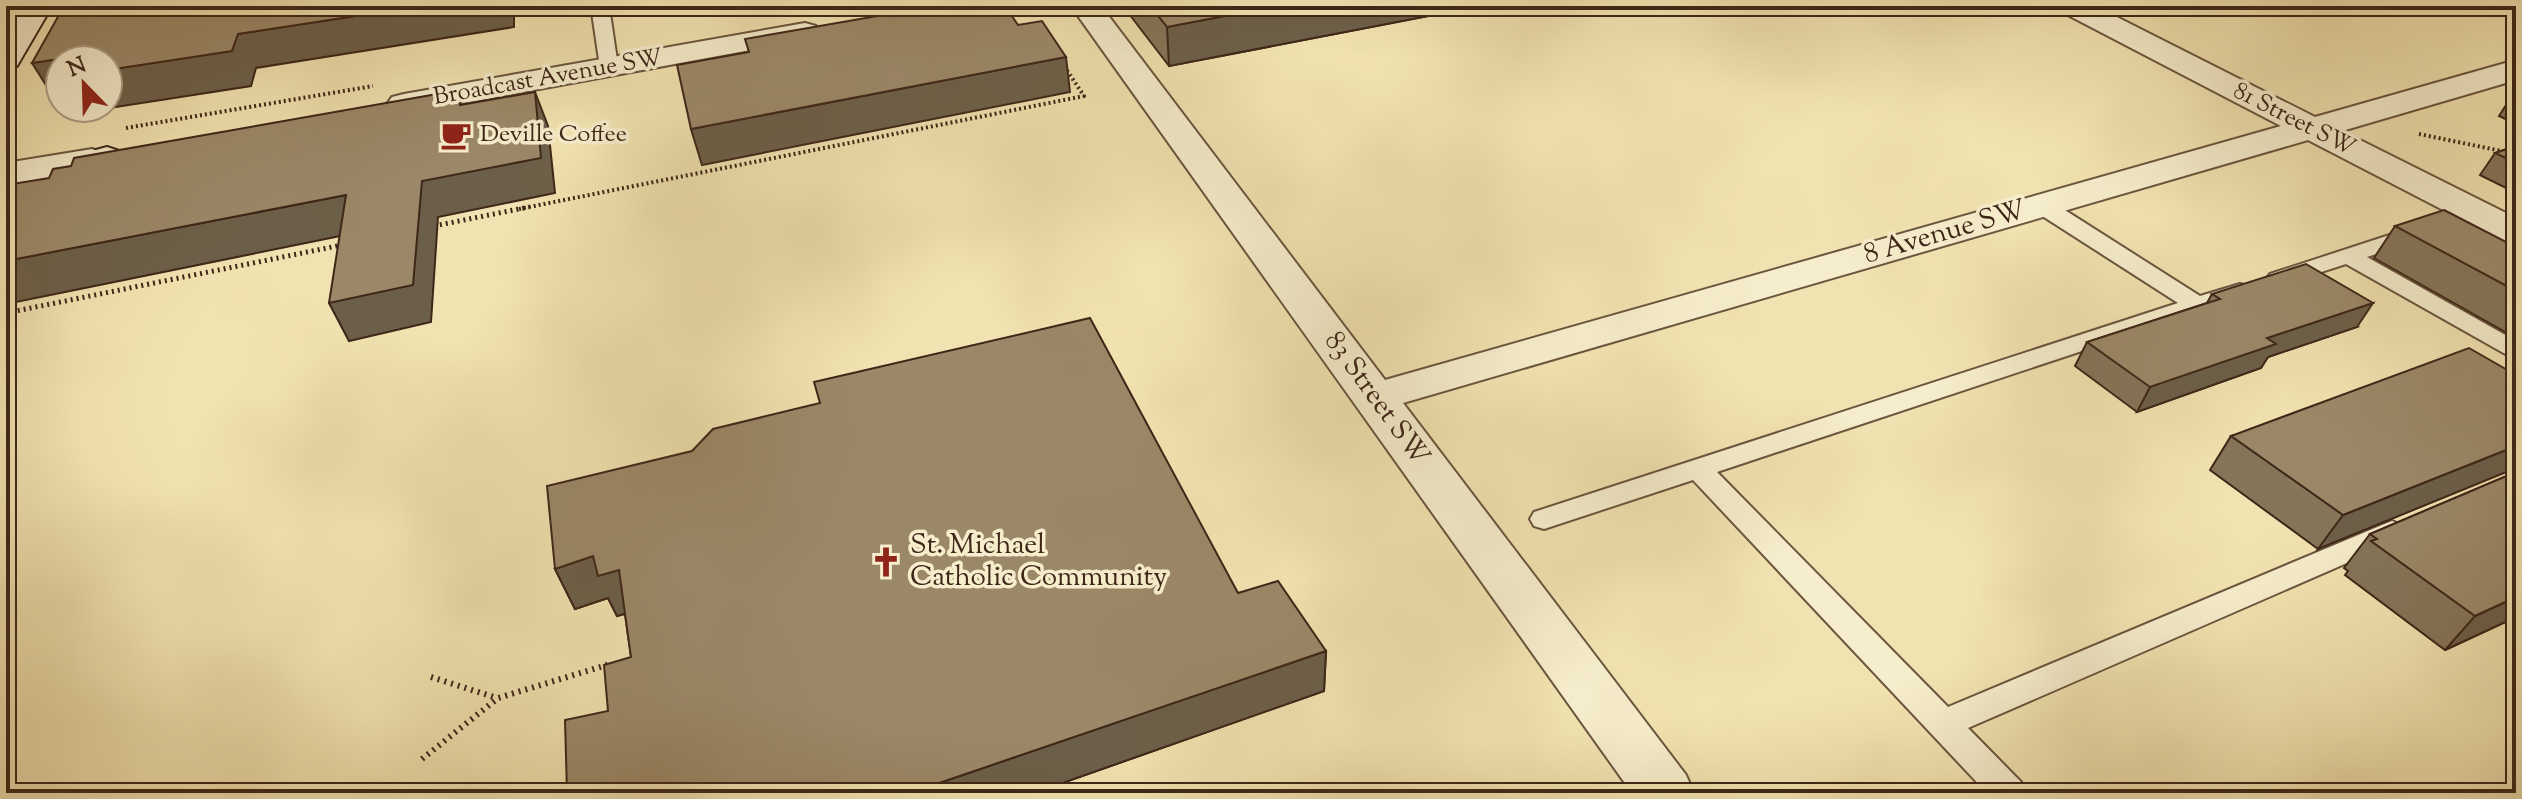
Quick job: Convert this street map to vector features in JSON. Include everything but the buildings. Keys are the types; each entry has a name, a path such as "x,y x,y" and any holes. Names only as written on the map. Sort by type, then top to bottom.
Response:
{"street":[{"path":"6,59 37,6"},
{"name":"83 Street SW","path":"1086,6 1665,793"},
{"name":"81 Street SW","path":"2072,6 2516,233"},
{"name":"Broadcast Avenue SW","path":"380,108 841,25"},
{"name":"8 Avenue SW","path":"1375,397 2516,70"},
{"path":"6,174 124,154 61,171 6,198"}],"lane":[{"path":"600,6 609,67"},
{"path":"2041,205 2197,305"},
{"path":"1544,519 2414,234"},
{"path":"2348,256 2516,352"},
{"path":"1697,468 2009,793"},
{"path":"1943,724 2413,523"}],"path":[{"path":"420,229 1084,96 1059,59"},
{"path":"2368,112 2409,132 2516,154"},
{"path":"6,313 343,245"},
{"path":"422,759 498,698 614,663"},
{"path":"431,677 498,698"}],"place":[{"name":"Deville Coffee","path":"456,135"},
{"name":"St. Michael Catholic Community","path":"886,562"}]}
